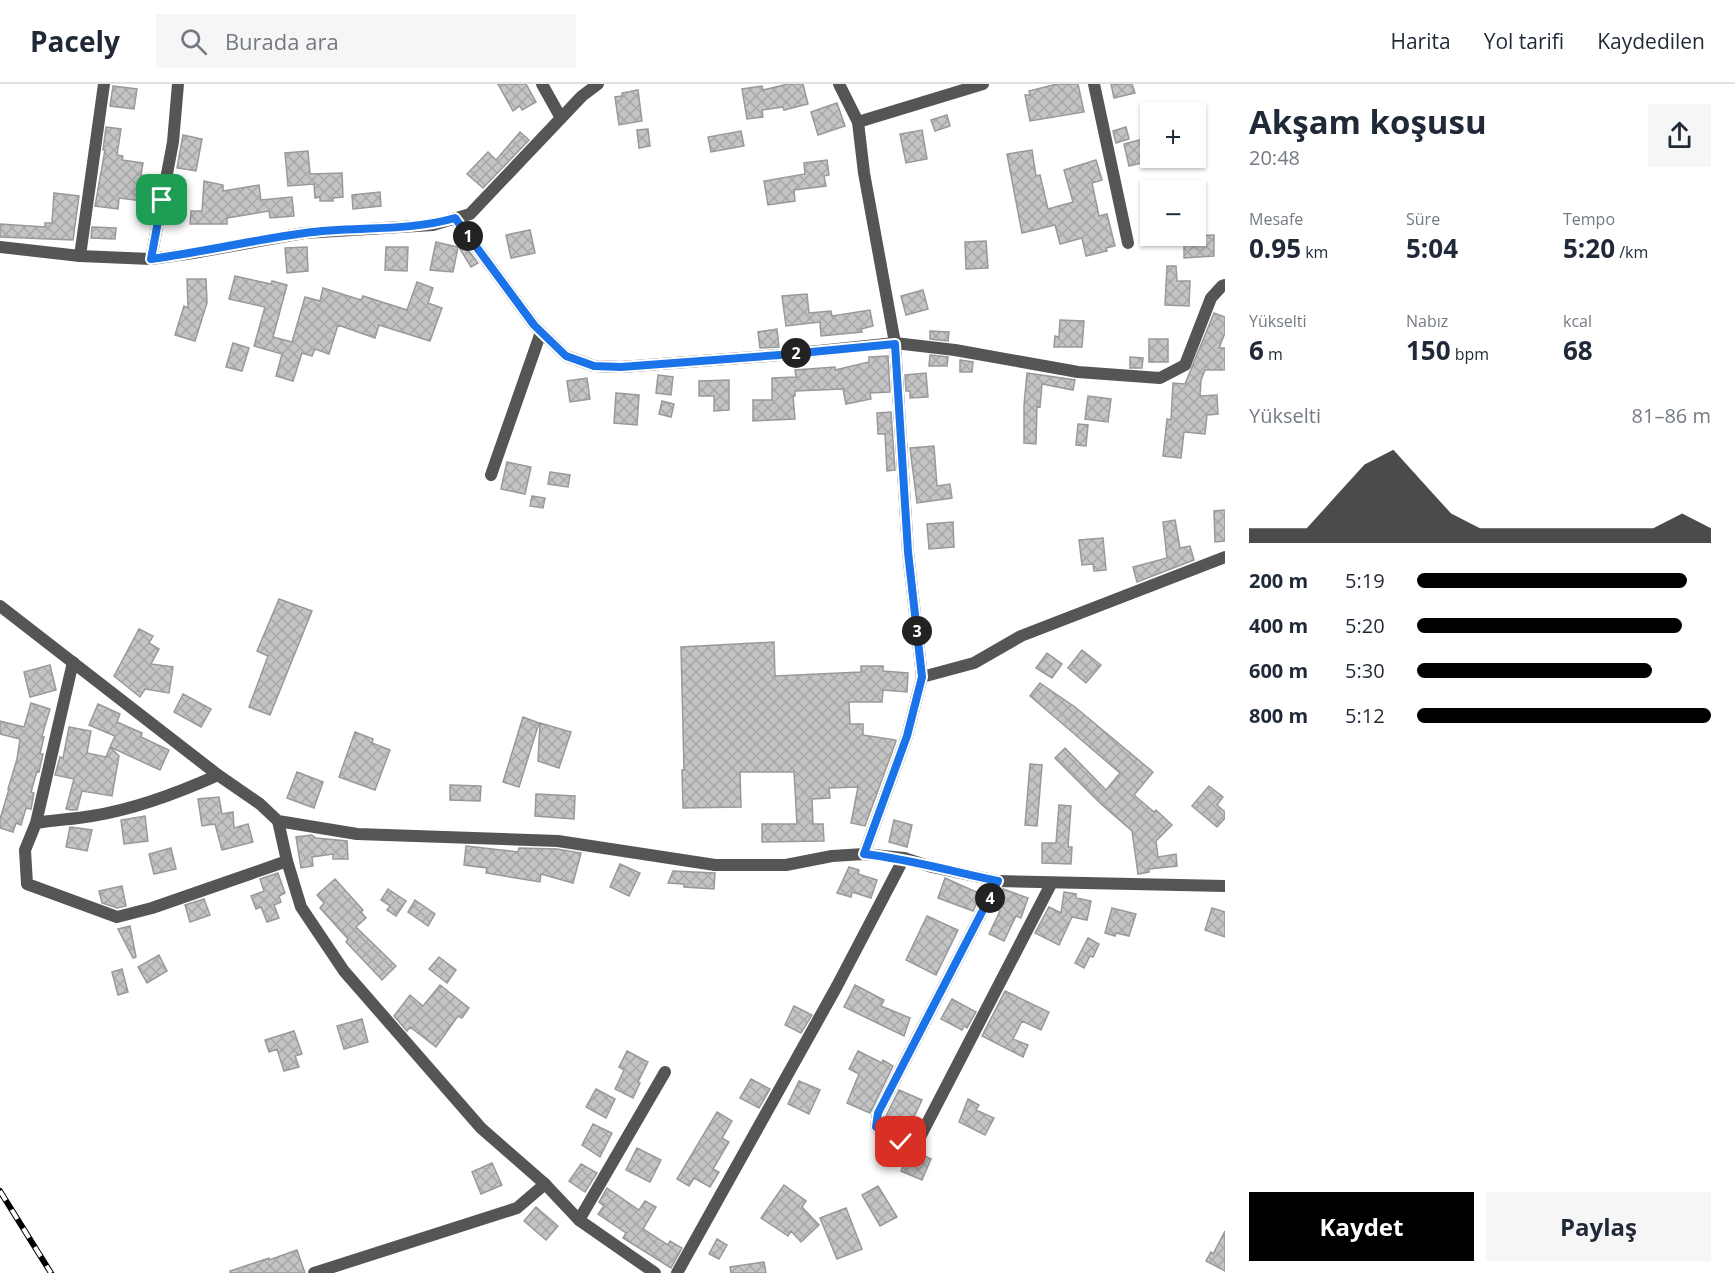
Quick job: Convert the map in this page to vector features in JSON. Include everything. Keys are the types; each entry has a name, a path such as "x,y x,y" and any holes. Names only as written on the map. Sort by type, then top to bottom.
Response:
{"street":[{"path":"80,256 104,84"},
{"path":"151,259 173,142 178,84"},
{"path":"542,84 561,118"},
{"path":"0,247 80,256 151,259 304,233 433,225 470,214 582,96 598,84"},
{"path":"839,84 858,122 864,173 895,344 908,552 922,677 907,736 864,854"},
{"path":"858,122 983,84"},
{"path":"1094,84 1128,243"},
{"path":"455,218 534,325 566,356 594,366 621,367 895,344 955,350 1078,372 1160,378 1185,365 1211,298 1225,285"},
{"path":"491,475 541,332"},
{"path":"922,677 974,663 1021,636 1225,557"},
{"path":"0,606 218,776 260,804 278,821 287,861 302,907 344,970 481,1128 545,1184 579,1220 655,1273"},
{"path":"73,662 36,823 25,850 27,884 117,917 152,908 287,861"},
{"path":"36,823 94,816 143,804 218,776"},
{"path":"278,821 357,834 558,841 715,866 786,865 832,856 864,854 903,858 932,867 998,881 1051,884 1225,886"},
{"path":"677,1273 837,986 903,858"},
{"path":"998,881 878,1113 876,1127 892,1140 912,1142 920,1137 1051,884"},
{"path":"579,1220 665,1072"},
{"path":"314,1273 517,1208 545,1184"}],"building":[{"path":"498,84 526,84 536,102 522,110 520,106 513,111"},
{"path":"788,84 803,84 808,104 784,110 783,107 762,110 763,117 747,119 742,89 762,86 763,90"},
{"path":"1057,84 1078,84 1084,112 1030,121 1025,95 1030,95 1029,91"},
{"path":"1111,84 1132,84 1135,93 1114,98"},
{"path":"113,86 137,89 134,109 110,106"},
{"path":"638,90 642,121 619,125 615,97"},
{"path":"837,103 845,126 818,135 811,112"},
{"path":"947,115 950,126 935,131 931,120"},
{"path":"106,127 121,129 117,155 123,156 122,160 143,163 141,175 154,177 151,202 119,198 118,209 95,206 105,150 103,150"},
{"path":"1126,127 1129,139 1116,143 1113,131"},
{"path":"648,129 650,146 639,148 637,130"},
{"path":"922,130 927,159 906,163 900,134"},
{"path":"741,131 744,146 711,152 708,137"},
{"path":"520,132 529,140 483,188 467,174 488,152 496,160"},
{"path":"183,135 202,139 196,171 177,168"},
{"path":"1140,140 1140,163 1129,166 1124,144"},
{"path":"1032,150 1036,176 1040,175 1048,209 1073,202 1064,170 1096,160 1102,180 1092,183 1099,216 1107,214 1115,246 1106,248 1107,251 1086,256 1082,238 1060,244 1055,225 1022,233 1007,154"},
{"path":"308,151 310,174 342,173 343,197 333,198 333,201 320,201 320,197 315,198 314,184 288,186 285,153"},
{"path":"827,160 829,175 824,176 826,186 794,190 795,201 768,205 764,181 805,174 804,163"},
{"path":"204,181 223,185 223,191 259,185 261,200 292,197 294,216 270,218 269,211 227,218 227,224 190,224 191,211 202,211"},
{"path":"380,192 381,206 353,209 352,195"},
{"path":"54,193 79,196 73,240 0,237 0,224 45,227 45,223 52,223"},
{"path":"92,227 116,228 115,239 91,238"},
{"path":"530,230 535,253 511,258 506,235"},
{"path":"1206,235 1214,235 1214,256 1184,258 1184,246 1206,246"},
{"path":"986,241 988,268 966,269 965,242"},
{"path":"436,242 458,247 453,272 430,270"},
{"path":"465,246 478,263 471,267 460,249"},
{"path":"307,247 308,271 287,273 285,248"},
{"path":"386,247 408,247 407,271 385,270"},
{"path":"1167,266 1176,266 1177,281 1190,281 1189,306 1165,305"},
{"path":"235,276 287,285 273,337 292,342 305,297 320,301 323,288 361,300 363,296 407,310 417,282 433,288 428,303 442,308 430,341 379,325 375,338 338,325 329,354 315,349 312,356 302,353 293,381 276,376 282,354 254,346 265,307 229,299"},
{"path":"187,279 206,279 207,303 195,341 175,335 184,306 188,308"},
{"path":"923,290 928,309 906,315 901,296"},
{"path":"807,294 809,313 831,311 832,316 870,310 873,326 861,329 862,332 821,336 820,322 786,326 782,296"},
{"path":"1214,313 1225,317 1225,333 1219,348 1225,348 1225,370 1205,370 1201,380 1200,396 1217,395 1218,414 1207,415 1205,434 1184,432 1181,458 1163,456 1167,419 1171,420 1173,383 1185,384"},
{"path":"1060,320 1084,321 1082,347 1054,347 1055,336 1059,337"},
{"path":"777,329 779,347 760,348 758,332"},
{"path":"930,331 949,332 948,341 930,339"},
{"path":"1149,339 1168,339 1168,362 1149,362"},
{"path":"233,343 249,348 242,371 226,367"},
{"path":"930,355 948,357 947,366 929,366"},
{"path":"888,356 890,392 870,393 871,399 846,404 843,389 795,391 795,396 793,396 795,419 753,421 753,400 772,400 772,378 796,377 795,370 835,367 835,370 869,362 869,357"},
{"path":"1130,357 1143,358 1142,368 1130,368"},
{"path":"960,360 973,362 972,372 960,372"},
{"path":"926,373 928,397 910,398 910,391 906,391 905,375"},
{"path":"1027,373 1075,380 1073,390 1042,384 1040,407 1037,406 1036,444 1024,443"},
{"path":"658,375 673,377 671,395 656,393"},
{"path":"587,378 590,399 570,402 567,381"},
{"path":"729,380 729,410 714,411 714,396 699,396 699,381"},
{"path":"616,393 639,395 637,425 614,423"},
{"path":"1088,396 1111,399 1108,422 1085,419"},
{"path":"662,401 674,404 671,417 659,414"},
{"path":"891,412 895,470 887,471 885,434 878,434 877,413"},
{"path":"1078,424 1088,425 1086,446 1076,445"},
{"path":"934,446 937,486 950,484 952,498 917,503 910,448"},
{"path":"507,462 531,467 525,494 501,489"},
{"path":"550,472 570,475 568,487 548,484"},
{"path":"532,496 545,498 543,508 530,506"},
{"path":"1225,510 1225,541 1215,542 1214,511"},
{"path":"1175,520 1180,548 1190,546 1194,560 1137,582 1133,567 1167,558 1163,522"},
{"path":"953,522 954,547 929,549 927,524"},
{"path":"1103,538 1106,570 1094,571 1093,564 1082,565 1079,540"},
{"path":"279,599 312,611 270,715 249,707 268,656 257,651"},
{"path":"139,629 153,636 149,643 159,649 151,664 173,667 169,693 145,689 140,697 114,676"},
{"path":"774,642 775,676 861,672 861,666 883,666 883,671 908,673 907,692 883,690 882,702 849,702 850,724 863,724 863,735 896,740 865,826 851,823 858,787 829,788 830,798 812,799 813,824 823,824 824,841 762,842 762,824 797,824 794,772 740,772 741,807 683,808 681,647"},
{"path":"1082,650 1101,665 1086,683 1068,668"},
{"path":"1047,653 1062,664 1052,678 1036,668"},
{"path":"50,665 56,690 30,697 24,672"},
{"path":"1040,683 1075,707 1153,772 1134,795 1154,812 1156,810 1172,825 1156,841 1158,857 1176,854 1177,866 1149,869 1149,872 1138,874 1132,831 1055,758 1065,748 1106,790 1120,773 1030,696"},
{"path":"183,694 211,709 201,727 174,712"},
{"path":"31,703 50,709 42,736 44,737 40,754 43,754 39,772 37,771 31,792 34,793 31,809 26,808 21,825 16,823 13,832 0,828 0,819 17,759 20,739 0,734 0,721 24,727"},
{"path":"98,704 120,714 117,722 142,733 141,737 169,750 160,770 110,747 115,736 89,725"},
{"path":"523,717 539,723 519,787 503,782"},
{"path":"540,723 571,732 559,768 538,761"},
{"path":"69,727 91,731 87,753 106,757 110,747 119,756 112,796 82,791 77,810 66,809 74,779 55,775 60,757 63,758"},
{"path":"355,732 373,739 372,743 390,750 375,790 339,777"},
{"path":"1030,764 1042,765 1037,826 1025,825"},
{"path":"297,772 323,782 314,808 287,798"},
{"path":"450,785 481,786 480,801 450,800"},
{"path":"1209,786 1223,797 1217,805 1225,812 1225,818 1217,827 1192,806"},
{"path":"536,794 575,796 574,819 535,816"},
{"path":"219,797 222,814 233,812 234,828 248,824 253,842 222,850 215,824 202,826 198,799"},
{"path":"1059,805 1071,806 1068,847 1072,847 1071,864 1042,863 1042,843 1056,843"},
{"path":"145,816 148,841 124,844 121,820"},
{"path":"894,820 912,825 907,847 889,842"},
{"path":"70,827 92,830 87,851 66,847"},
{"path":"312,835 316,838 347,841 348,859 333,859 333,854 312,857 313,866 301,868 296,837"},
{"path":"466,846 518,852 519,848 557,849 581,853 573,883 541,874 540,882 486,873 487,868 464,865"},
{"path":"171,848 176,869 154,874 149,854"},
{"path":"620,864 640,873 629,896 610,887"},
{"path":"849,867 859,870 858,874 877,880 871,898 852,892 851,897 837,893"},
{"path":"673,871 715,873 714,889 684,887 684,884 668,883"},
{"path":"278,873 285,893 279,896 281,902 274,905 279,918 267,922 261,907 256,909 251,896 264,891 260,879"},
{"path":"945,878 981,894 973,911 938,898"},
{"path":"335,879 363,910 361,912 366,918 356,927 396,966 382,980 346,942 348,939 320,908 324,903 317,895"},
{"path":"122,886 126,906 117,908 102,903 99,891"},
{"path":"388,889 406,901 396,916 387,910 390,906 381,900"},
{"path":"1003,889 1028,898 1021,918 1016,916 1004,941 989,934 1000,911 995,909"},
{"path":"1064,892 1076,894 1076,898 1091,901 1087,920 1072,917 1059,945 1035,933 1049,907 1061,913"},
{"path":"204,899 210,915 190,922 185,905"},
{"path":"415,900 435,914 428,926 408,912"},
{"path":"1112,908 1136,914 1129,936 1105,933"},
{"path":"1212,908 1225,912 1225,937 1205,930"},
{"path":"927,916 958,930 936,975 906,960"},
{"path":"130,926 136,957 133,958 118,929"},
{"path":"1088,938 1099,944 1093,957 1090,956 1084,968 1075,963"},
{"path":"159,955 167,971 147,983 138,967"},
{"path":"439,957 456,970 447,983 429,969"},
{"path":"122,969 128,992 118,995 112,972"},
{"path":"440,985 469,1008 462,1018 458,1016 436,1047 410,1027 407,1031 394,1016 410,995 423,1006"},
{"path":"855,985 884,1000 881,1006 910,1018 904,1036 844,1007"},
{"path":"1005,991 1049,1012 1041,1030 1022,1021 1013,1039 1028,1045 1023,1057 982,1036"},
{"path":"952,999 976,1012 967,1028 964,1026 962,1030 941,1019"},
{"path":"794,1006 812,1015 801,1033 785,1025"},
{"path":"362,1019 368,1042 344,1049 337,1026"},
{"path":"294,1031 302,1054 295,1056 299,1067 284,1071 277,1049 269,1052 265,1040"},
{"path":"627,1051 648,1062 633,1098 615,1089 624,1070 619,1067"},
{"path":"858,1051 893,1066 870,1113 847,1103 859,1074 849,1069"},
{"path":"751,1079 770,1089 759,1108 740,1098"},
{"path":"799,1081 820,1090 809,1114 788,1104"},
{"path":"596,1089 615,1099 606,1118 586,1107"},
{"path":"899,1090 922,1100 905,1132 885,1124 886,1116"},
{"path":"968,1099 979,1105 976,1110 994,1118 985,1135 959,1122"},
{"path":"717,1112 732,1121 722,1138 729,1142 713,1169 719,1172 710,1187 694,1178 689,1186 677,1179"},
{"path":"593,1124 612,1133 600,1157 582,1145"},
{"path":"637,1148 661,1160 650,1182 626,1170"},
{"path":"911,1150 931,1159 922,1180 901,1171"},
{"path":"492,1163 502,1185 481,1194 472,1172"},
{"path":"581,1164 597,1173 585,1192 569,1181"},
{"path":"784,1185 806,1201 802,1207 819,1225 801,1242 791,1231 788,1236 761,1218"},
{"path":"878,1186 897,1217 880,1226 862,1195"},
{"path":"607,1188 639,1210 645,1201 656,1207 643,1229 668,1245 670,1241 682,1248 671,1268 623,1238 626,1233 598,1214 604,1206 599,1202"},
{"path":"536,1207 558,1226 546,1240 524,1221"},
{"path":"846,1208 862,1249 837,1259 820,1218"},
{"path":"1225,1231 1225,1271 1206,1261 1211,1252 1213,1254"},
{"path":"717,1239 727,1245 719,1259 709,1254"},
{"path":"297,1250 305,1273 230,1273 230,1271"},
{"path":"764,1262 766,1273 731,1273 730,1267"}],"railway":[{"path":"0,1191 51,1273"}],"route":[{"path":"162,200 151,259 304,233 433,225 455,218 534,325 566,356 594,366 621,367 895,344 908,552 922,677 907,736 864,854 903,858 932,867 998,881 878,1113 876,1127 892,1140 901,1142"}]}
